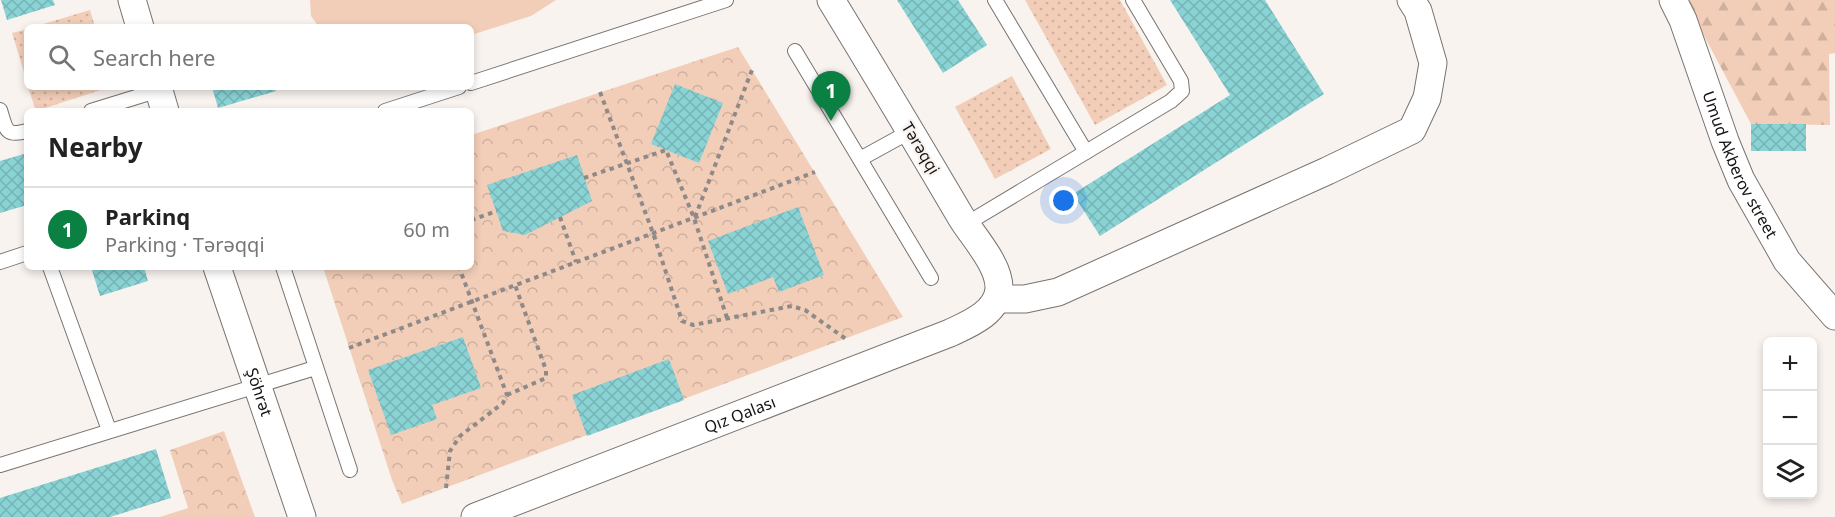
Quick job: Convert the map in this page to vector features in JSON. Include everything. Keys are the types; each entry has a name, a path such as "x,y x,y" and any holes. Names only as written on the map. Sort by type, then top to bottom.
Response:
{"street":[{"path":"132,0 139,24"},
{"name":"Tərəqqi","path":"831,0 966,225 991,262 998,276 997,299"},
{"path":"997,299 1024,299 1058,292 1327,171 1412,130 1427,98 1433,63 1418,12 1411,0"},
{"name":"Umud Akberov street","path":"1673,0 1683,20 1741,180 1787,261 1835,316"},
{"name":"Şöhrət","path":"218,270 302,517"},
{"name":"Qız Qalası","path":"475,517 950,333 986,313 997,299"}],"lane":[{"path":"474,82 726,0"},
{"path":"995,0 1086,152"},
{"path":"966,225 1172,101 1182,91 1181,81 1133,0"},
{"path":"795,51 931,278"},
{"path":"394,108 450,90"},
{"path":"105,108 161,96"},
{"path":"0,110 9,132 15,134 24,132"},
{"path":"860,159 911,131"},
{"path":"0,262 24,255"},
{"path":"51,270 109,430"},
{"path":"284,270 350,470"},
{"path":"0,465 315,368"}],"path":[{"path":"694,218 752,70"},
{"path":"600,92 653,233 682,321 693,325 792,306 805,310 846,339"},
{"path":"584,178 666,150 694,218 727,318"},
{"path":"349,348 815,172"},
{"path":"474,219 497,211"},
{"path":"560,217 576,262"},
{"path":"460,270 507,395"},
{"path":"446,488 450,451 460,436 503,403 507,395 546,378 546,370 515,285"}],"green space":[{"path":"310,0 556,0 531,16 474,34 474,24 317,24 311,16"},
{"path":"1025,0 1120,0 1167,85 1095,125"},
{"path":"1685,0 1835,0 1835,53 1829,54 1830,125 1751,124"},
{"path":"90,10 94,24 43,24"},
{"path":"24,30 24,72 12,33"},
{"path":"738,47 903,317 402,504 392,480 324,270 474,270 474,134"},
{"path":"1012,76 1051,149 995,179 955,107"},
{"path":"29,90 101,90 45,108 35,108"},
{"path":"224,431 255,517 160,517 188,508 170,450"}],"building":[{"path":"1,0 53,0 55,5 7,20"},
{"path":"897,0 958,0 987,45 943,73"},
{"path":"1170,0 1265,0 1324,94 1100,236 1073,194 1230,95"},
{"path":"675,84 723,103 699,163 651,144"},
{"path":"213,90 276,90 276,91 218,108"},
{"path":"1751,124 1806,124 1806,151 1751,151"},
{"path":"24,154 24,206 0,213 0,161"},
{"path":"577,155 592,201 525,235 503,231 487,185"},
{"path":"798,207 824,275 779,292 773,277 728,294 708,241"},
{"path":"92,270 145,270 148,281 100,296"},
{"path":"463,337 481,388 432,405 437,419 391,435 368,370"},
{"path":"669,359 684,400 587,436 572,395"},
{"path":"156,449 171,498 110,517 0,517 0,498"}],"place":[{"name":"Parkinq","path":"831,121"}]}
